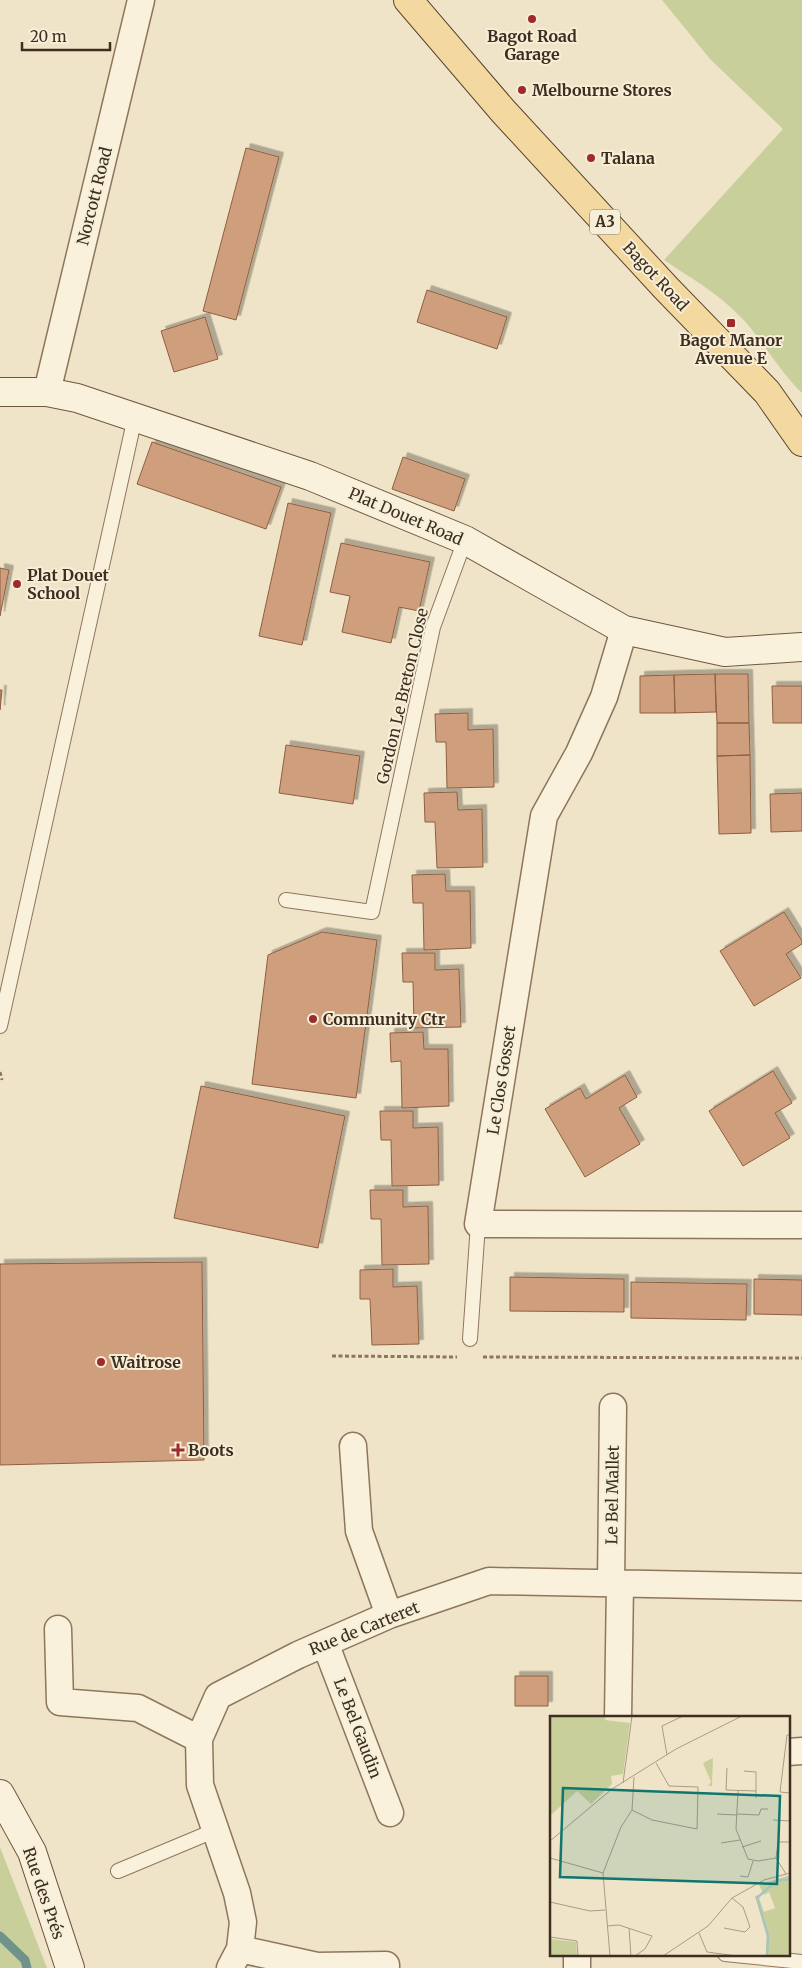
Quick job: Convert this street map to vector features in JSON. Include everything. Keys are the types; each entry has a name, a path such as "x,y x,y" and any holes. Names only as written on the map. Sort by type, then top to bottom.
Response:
{"main road":[{"name":"Bagot Road","path":"408,0 522,133 666,288 767,392 802,442"},
{"name":"Plat Douet Road","path":"0,392 47,392 77,398 310,476 465,540 624,630 725,652 802,647"},
{"name":"Rue des Prés","path":"0,1794 32,1852 70,1968"}],"street":[{"name":"Norcott Road","path":"47,392 142,0"},
{"name":"Le Clos Gosset","path":"478,1224 544,816 578,753 604,697 624,630"},
{"path":"478,1224 802,1225"},
{"name":"Le Bel Mallet","path":"613,1407 618,1716"},
{"path":"353,1446 359,1530 389,1615"},
{"name":"Rue de Carteret","path":"235,1958 243,1922 237,1893 200,1785 199,1739 218,1696 325,1643 389,1615 488,1582 802,1587"},
{"path":"58,1630 60,1702 138,1708 199,1739"},
{"name":"Le Bel Gaudin","path":"325,1643 390,1813"},
{"path":"235,1958 317,1966 386,1965 386,1968"}],"lane":[{"path":"0,1026 135,417"},
{"name":"Gordon Le Breton Close","path":"286,900 372,912 433,626 465,540"},
{"path":"470,1339 478,1224"},
{"path":"118,1871 216,1830"},
{"path":"744,1956 802,1962"}],"path":[{"path":"0,1072 2,1080"},
{"path":"332,1356 462,1357"},
{"path":"482,1357 802,1358"}],"green space":[{"path":"662,0 802,0 802,393 787,377 756,334 739,315 709,290 664,260 783,129 710,59"},
{"path":"0,1847 47,1968 0,1968"}],"building":[{"path":"246,148 279,157 236,320 203,311"},
{"path":"427,290 507,317 497,349 417,322"},
{"path":"205,317 218,359 174,372 161,331"},
{"path":"152,442 281,487 266,529 137,484"},
{"path":"403,457 465,479 454,511 392,489"},
{"path":"288,503 331,513 302,645 259,636"},
{"path":"341,543 430,562 419,611 399,607 391,643 342,632 350,596 330,592"},
{"path":"0,568 9,570 0,616"},
{"path":"715,674 748,674 749,723 717,723"},
{"path":"715,674 716,712 675,713 674,675"},
{"path":"674,675 675,713 640,713 640,676"},
{"path":"772,686 802,686 802,723 773,723"},
{"path":"0,690 2,690 0,710"},
{"path":"468,713 468,730 493,729 494,787 447,788 446,742 436,742 435,714"},
{"path":"717,723 749,723 750,755 717,756"},
{"path":"286,745 360,756 353,804 279,793"},
{"path":"750,755 751,833 719,834 717,756"},
{"path":"457,792 458,810 482,809 483,867 437,868 435,822 425,822 424,793"},
{"path":"802,793 802,831 771,832 770,794"},
{"path":"445,874 446,891 470,891 471,948 424,950 423,903 413,903 412,875"},
{"path":"784,912 802,941 802,944 786,954 801,978 754,1006 720,951"},
{"name":"Community Ctr","path":"322,932 377,940 356,1098 252,1084 268,955"},
{"path":"402,953 435,953 435,970 459,969 461,1027 414,1028 413,982 403,982"},
{"path":"423,1032 424,1049 448,1049 449,1106 402,1108 401,1061 391,1062 390,1033"},
{"path":"773,1071 792,1103 775,1113 790,1138 743,1166 709,1111"},
{"path":"625,1075 637,1097 619,1108 640,1144 585,1177 545,1109 580,1088 586,1099"},
{"path":"201,1086 345,1116 318,1248 174,1218"},
{"path":"380,1111 413,1111 413,1128 438,1127 439,1185 392,1186 391,1140 381,1140"},
{"path":"370,1190 403,1190 403,1207 428,1206 429,1264 382,1265 381,1219 371,1219"},
{"name":"Waitrose","path":"202,1262 204,1460 0,1465 0,1264"},
{"path":"393,1269 393,1287 417,1286 419,1344 372,1345 370,1299 360,1299 360,1270"},
{"path":"510,1277 624,1279 624,1312 510,1311"},
{"path":"754,1279 802,1280 802,1315 754,1314"},
{"path":"631,1282 747,1284 746,1320 631,1318"},
{"path":"515,1676 548,1676 548,1706 515,1706"}],"waterway":[{"path":"0,1936 25,1960 27,1968"}],"place":[{"name":"Bagot Road Garage","path":"532,19"},
{"name":"Melbourne Stores","path":"522,90"},
{"name":"Talana","path":"591,158"},
{"name":"Bagot Manor Avenue E","path":"731,323"},
{"name":"Plat Douet School","path":"17,584"},
{"name":"Community Ctr","path":"313,1019"},
{"name":"Waitrose","path":"101,1362"},
{"name":"Boots","path":"178,1450"}]}
